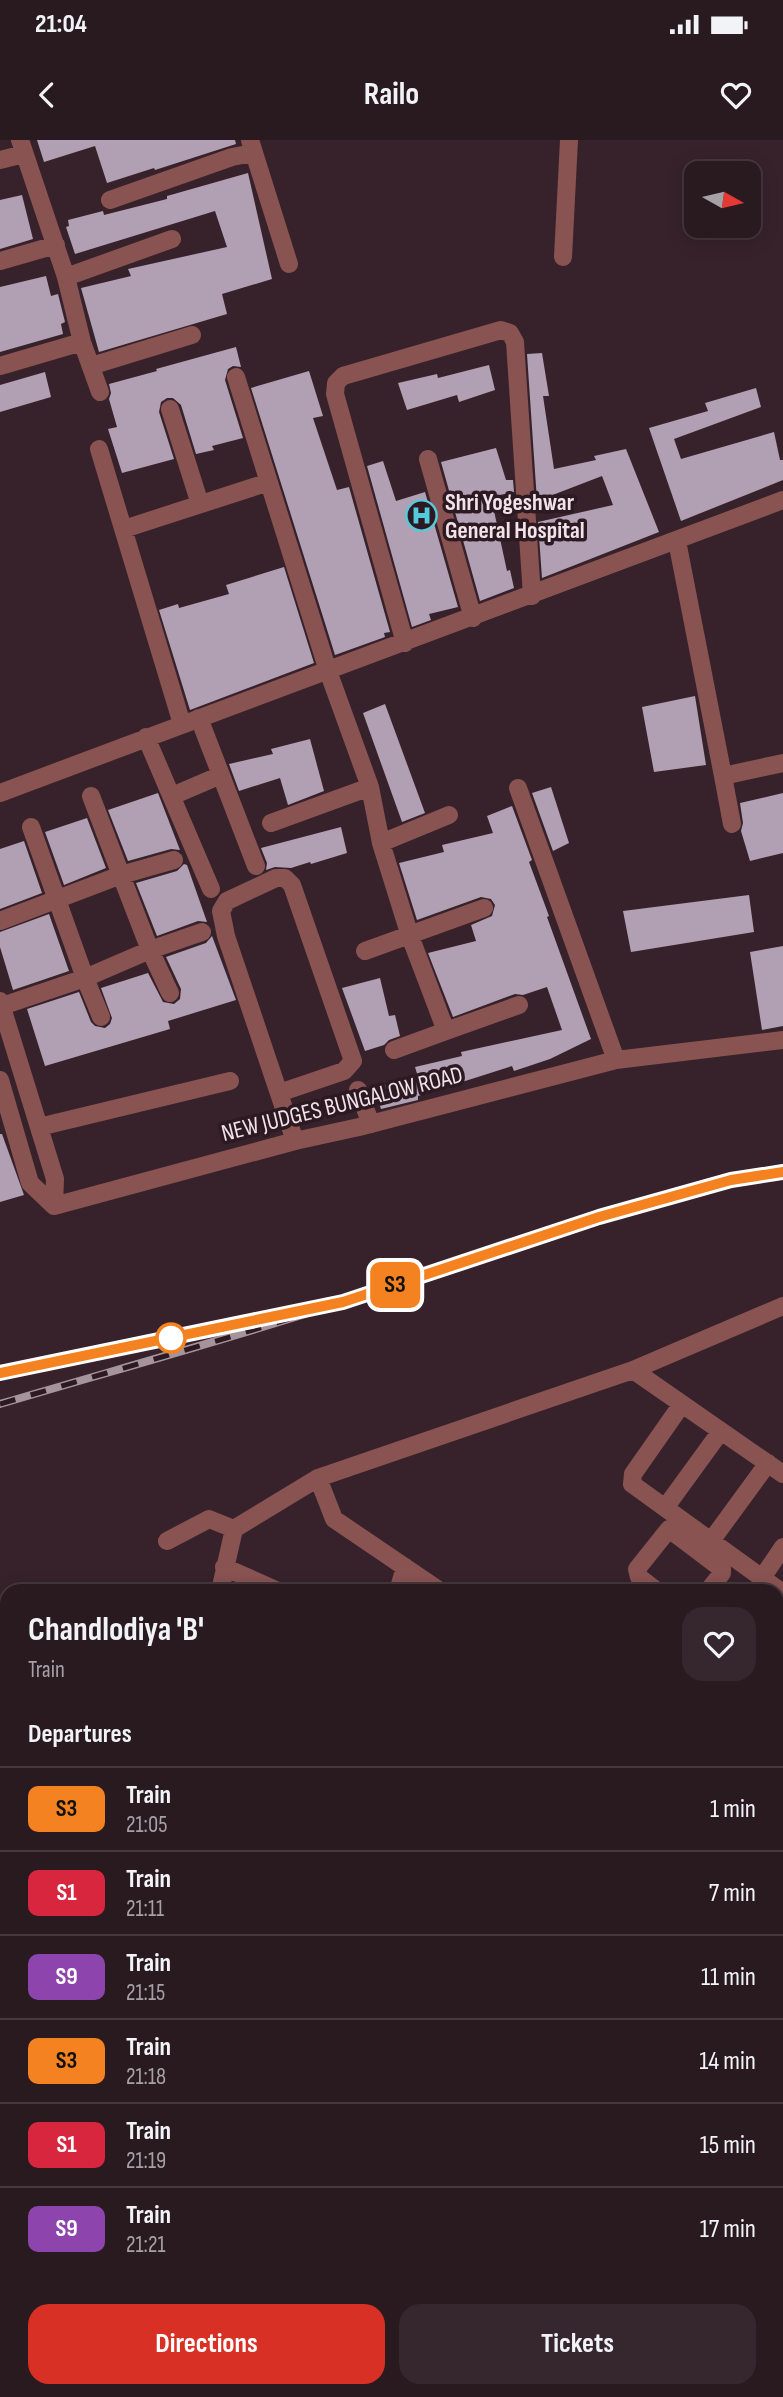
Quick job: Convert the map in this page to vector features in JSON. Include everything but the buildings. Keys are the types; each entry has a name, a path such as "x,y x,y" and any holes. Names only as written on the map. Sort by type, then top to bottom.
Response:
{"street":[{"path":"563,257 569,140"},
{"path":"110,200 232,157 251,146 289,264"},
{"path":"0,160 22,147 56,245 82,342 100,391"},
{"path":"66,277 172,239"},
{"path":"0,261 56,245"},
{"path":"405,643 335,394 337,383 344,376 501,330 510,334 515,342 532,596"},
{"path":"91,366 192,335"},
{"path":"0,366 82,342"},
{"path":"236,377 328,671 370,787 381,843 410,936 446,1031"},
{"path":"170,409 200,505"},
{"path":"99,449 190,721 221,775 256,866"},
{"path":"428,459 473,618"},
{"path":"124,529 269,482"},
{"path":"0,793 783,500"},
{"path":"677,541 732,824"},
{"path":"146,737 211,889"},
{"path":"723,776 783,762"},
{"path":"172,796 221,775"},
{"path":"271,823 370,787"},
{"path":"518,788 616,1060"},
{"path":"91,796 150,950 170,993"},
{"path":"381,843 449,815"},
{"path":"31,827 101,1017"},
{"path":"0,921 121,875 174,860"},
{"path":"279,1093 344,1071 353,1061 292,885 285,878 276,878 227,901 221,911 226,936 295,1141"},
{"path":"365,951 484,908"},
{"path":"54,1206 55,1179 1,1004 85,978 150,950 202,932"},
{"path":"394,1050 519,1005"},
{"name":"NEW JUDGES BUNGALOW ROAD","path":"54,1206 295,1141 371,1124 616,1060 783,1040"},
{"path":"0,1080 30,1182 54,1206"},
{"path":"39,1127 230,1081"},
{"path":"358,1090 371,1124"},
{"path":"221,1584 234,1529 318,1478 633,1370 783,1306"},
{"path":"633,1370 776,1469 711,1541"},
{"path":"682,1404 631,1479 632,1484 770,1584"},
{"path":"665,1508 721,1431"},
{"path":"318,1478 334,1519 430,1584"},
{"path":"167,1541 209,1519 234,1529"},
{"path":"648,1584 639,1577 637,1569 669,1528 722,1569 713,1584"},
{"path":"762,1578 783,1547"},
{"path":"224,1567 262,1584"},
{"path":"400,1584 405,1567"}],"railway":[{"path":"0,1404 303,1315 617,1211 783,1172"},
{"path":"0,1373 240,1323"}],"train":[{"name":"S3","path":"0,1373 343,1302 599,1217 731,1180 783,1172"}],"place":[{"name":"Shri Yogeshwar General Hospital","path":"422,516"}]}
